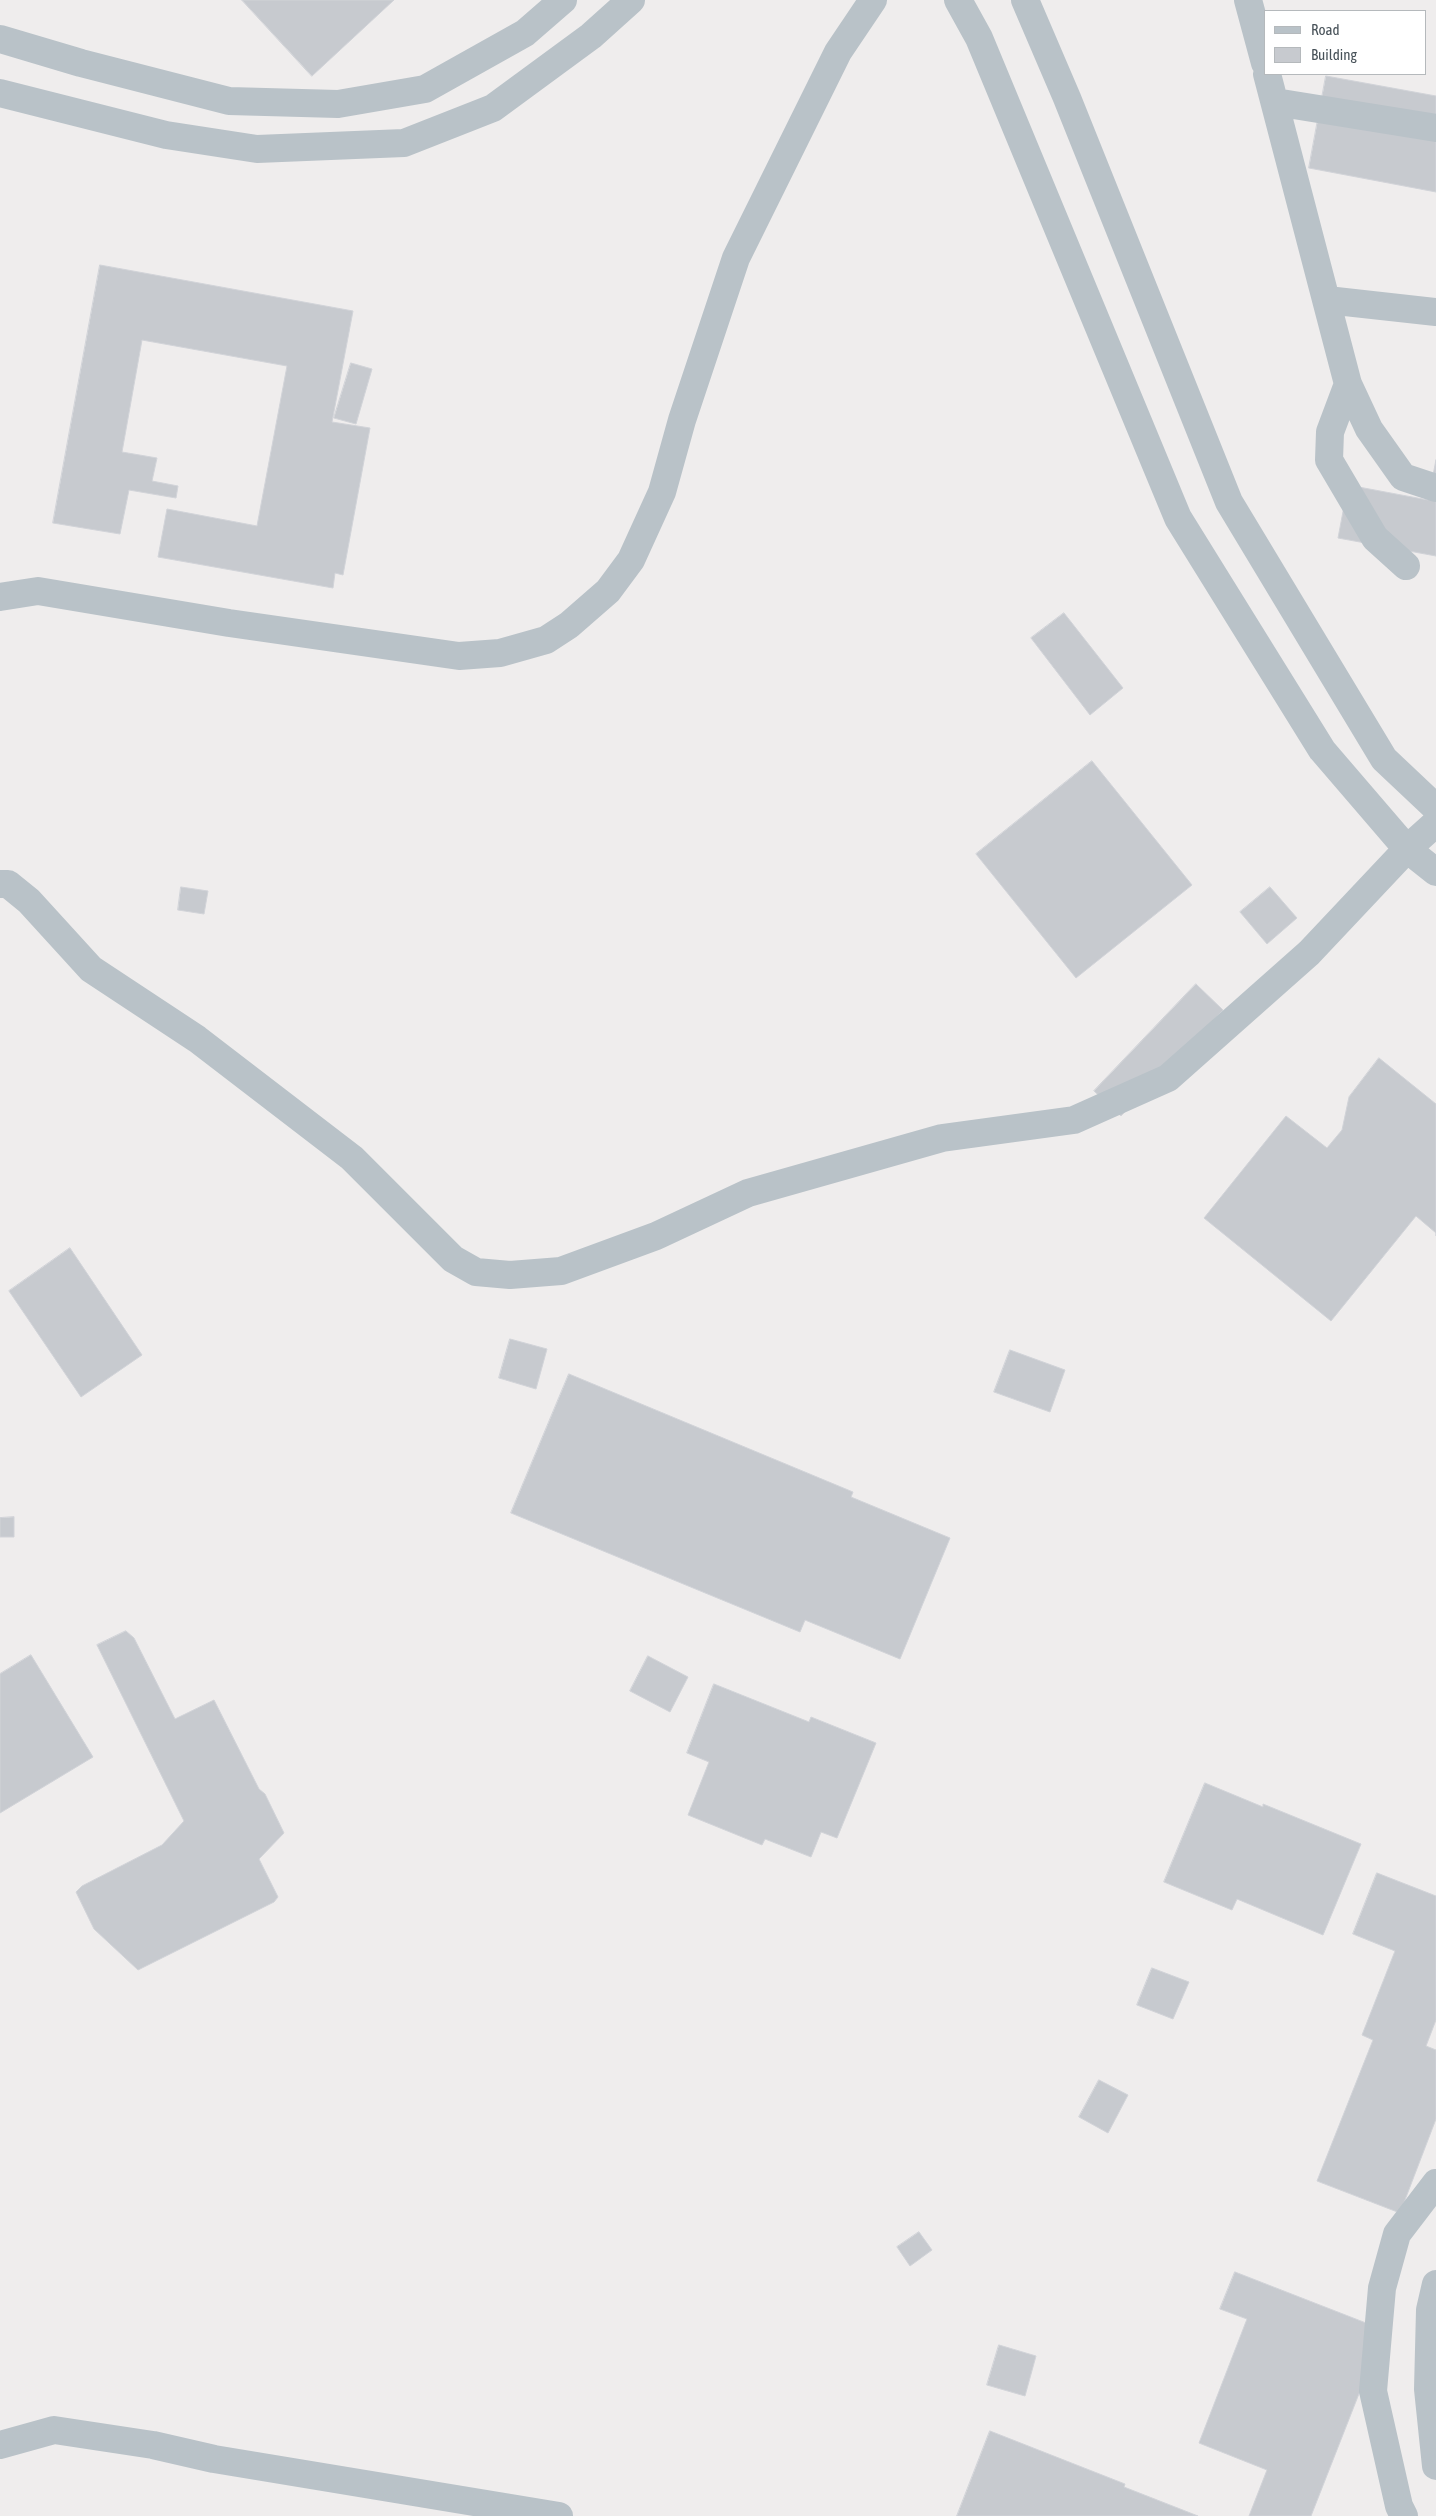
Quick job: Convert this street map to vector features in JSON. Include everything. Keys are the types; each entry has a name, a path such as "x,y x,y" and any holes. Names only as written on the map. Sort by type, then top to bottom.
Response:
{"street":[{"path":"0,39 81,63 229,101 338,104 425,89 525,33 563,0"},
{"path":"0,93 166,135 257,149 404,143 493,108 592,36 631,0"},
{"path":"0,597 38,591 230,623 459,656 500,653 546,640 569,625 608,591 631,560 662,492 682,420 736,258 838,52 873,0"},
{"path":"958,0 979,38 1178,518 1322,750 1407,849 1436,872"},
{"path":"1025,0 1067,98 1229,502 1384,758 1436,808"},
{"path":"1248,0 1264,59"},
{"path":"1268,75 1348,384 1369,429 1403,477 1436,488"},
{"path":"1275,102 1436,128"},
{"path":"1327,300 1436,312"},
{"path":"1348,384 1330,432 1330,460 1375,538 1406,566"},
{"path":"0,884 8,884 29,901 91,969 197,1039 290,1108 352,1158 453,1259 476,1272 510,1275 561,1271 656,1236 748,1192 932,1141 1074,1120 1168,1078 1309,953 1407,849 1436,823"},
{"path":"1404,2516 1399,2506 1373,2391 1382,2288 1397,2234 1436,2183"},
{"path":"1436,2284 1430,2310 1428,2389 1436,2466"},
{"path":"0,2445 54,2430 153,2445 214,2459 559,2516"}],"building":[{"path":"242,0 394,0 312,76"},
{"path":"1326,76 1436,96 1436,192 1309,168"},
{"path":"100,265 353,311 332,422 370,428 343,575 335,573 333,588 158,557 167,509 257,526 287,366 142,340 122,452 157,458 152,481 178,486 176,498 129,490 120,534 53,523"},
{"path":"351,363 372,369 356,424 334,418"},
{"path":"1436,460 1436,556 1338,538 1348,485 1428,500"},
{"path":"1064,613 1123,688 1090,715 1031,638"},
{"path":"1092,761 1192,885 1076,978 976,854"},
{"path":"181,887 208,891 204,914 178,910"},
{"path":"1270,887 1297,918 1267,944 1240,912"},
{"path":"1196,984 1223,1010 1121,1116 1094,1091"},
{"path":"1379,1058 1436,1104 1436,1233 1416,1216 1331,1321 1204,1218 1286,1116 1327,1148 1342,1130 1349,1097"},
{"path":"70,1248 142,1355 81,1397 9,1291"},
{"path":"510,1339 547,1349 536,1389 499,1378"},
{"path":"1010,1350 1065,1370 1050,1412 994,1392"},
{"path":"569,1374 853,1492 851,1497 950,1538 900,1659 805,1620 800,1632 511,1513"},
{"path":"14,1517 14,1537 0,1537 0,1518"},
{"path":"126,1631 134,1638 175,1719 214,1700 259,1789 265,1794 284,1833 259,1859 278,1897 274,1902 138,1970 94,1929 76,1892 82,1886 162,1845 184,1821 97,1645"},
{"path":"31,1655 93,1757 0,1813 0,1674"},
{"path":"648,1656 688,1677 670,1712 630,1691"},
{"path":"714,1684 809,1722 811,1717 876,1743 837,1838 821,1832 811,1857 765,1839 762,1845 688,1815 709,1762 687,1753"},
{"path":"1205,1783 1263,1807 1263,1804 1361,1844 1323,1935 1237,1899 1232,1910 1164,1882"},
{"path":"1377,1873 1436,1896 1436,2020 1426,2046 1436,2050 1436,2119 1400,2213 1317,2181 1373,2040 1362,2035 1395,1951 1353,1934"},
{"path":"1152,1968 1189,1982 1173,2019 1137,2005"},
{"path":"1099,2080 1128,2095 1108,2133 1079,2117"},
{"path":"919,2232 932,2250 910,2266 897,2247"},
{"path":"1235,2272 1384,2330 1311,2516 1249,2516 1267,2470 1199,2443 1247,2319 1220,2309"},
{"path":"999,2345 1036,2356 1025,2396 987,2385"},
{"path":"990,2431 1125,2484 1124,2487 1198,2516 957,2516"}]}
